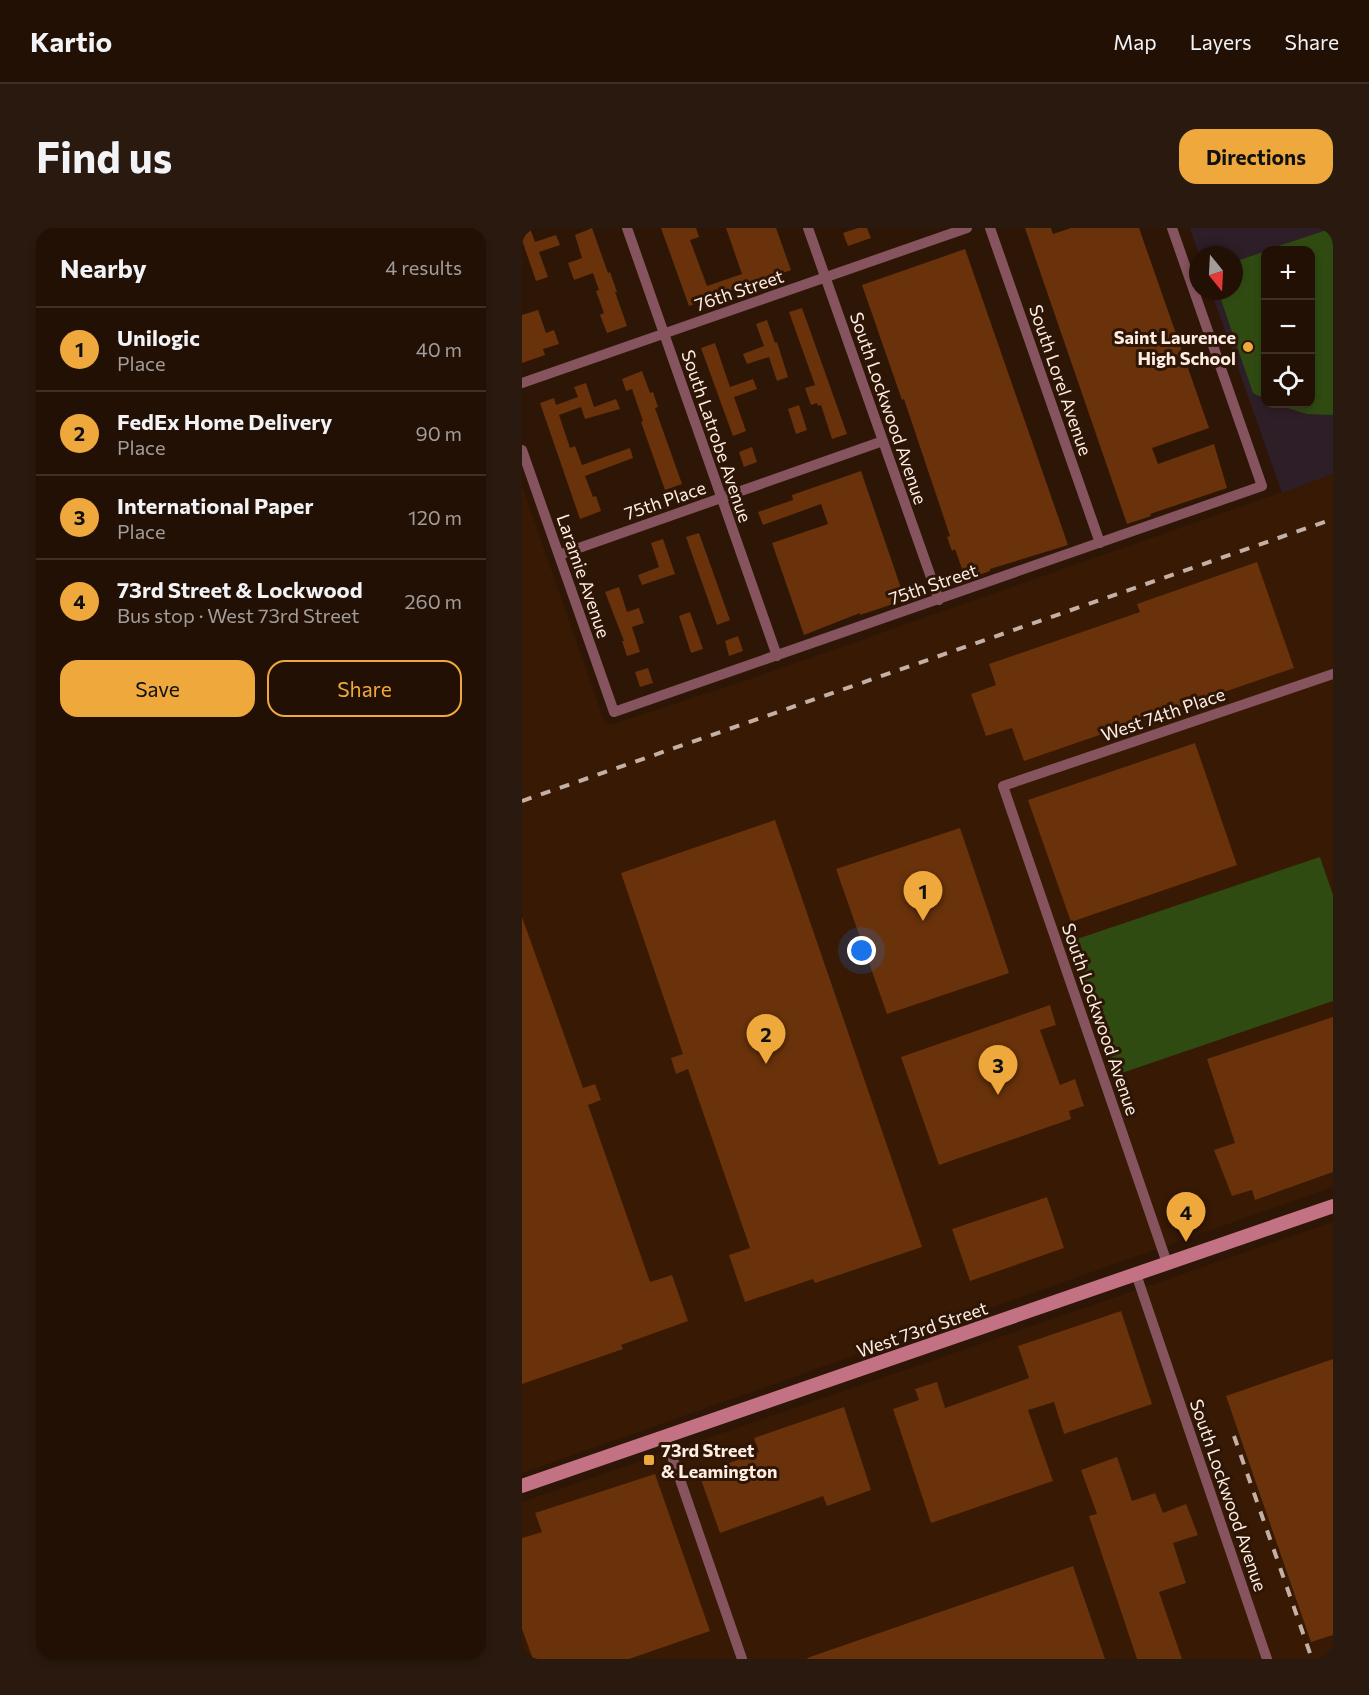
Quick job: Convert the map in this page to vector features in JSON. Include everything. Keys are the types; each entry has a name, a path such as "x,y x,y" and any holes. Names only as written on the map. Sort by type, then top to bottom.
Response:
{"street":[{"name":"South Latrobe Avenue","path":"627,228 777,656"},
{"name":"South Lockwood Avenue","path":"808,228 939,600"},
{"name":"76th Street","path":"522,383 967,228"},
{"name":"South Lorel Avenue","path":"990,228 1100,543"},
{"name":"75th Street","path":"614,712 1262,486 1172,228"},
{"name":"75th Place","path":"559,555 883,441"},
{"name":"Laramie Avenue","path":"522,450 614,712"},
{"name":"West 74th Place","path":"1003,786 1333,674"},
{"name":"South Lockwood Avenue","path":"1003,786 1167,1263"},
{"name":"West 73rd Street","path":"522,1486 1333,1206"},
{"name":"South Lockwood Avenue","path":"1136,1274 1267,1659"},
{"path":"665,1436 742,1659"}],"shaded area":[{"name":"Saint Laurence High School","path":"1190,228 1333,228 1333,474 1282,493 1214,300 1243,300 1243,246 1196,246"},
{"path":"1333,474 1333,1187 522,1473 522,486 605,723 610,725 750,679"},
{"path":"1333,1222 1333,1659 522,1659 522,1502"}],"green space":[{"path":"1333,228 1333,415 1307,414 1288,408 1315,408 1315,246 1278,246"},
{"path":"1261,253 1261,397 1253,393 1221,300 1243,300 1243,259"},
{"path":"1320,857 1333,895 1333,1001 1116,1075 1071,941"}],"building":[{"path":"522,228 530,228 535,242 556,235 560,245 539,252 548,277 536,281 522,240"},
{"path":"592,228 608,273 610,272 627,326 607,333 600,315 604,313 596,291 599,290 593,273 574,280 568,263 582,258 575,235"},
{"path":"661,228 696,228 699,237 690,240 707,286 742,274 726,228 776,228 791,270 769,278 768,276 689,306"},
{"path":"858,228 867,228 871,238 848,246 843,233"},
{"path":"1025,228 1051,228 1053,234 1071,228 1139,228 1209,428 1152,448 1158,464 1214,444 1227,488 1127,524"},
{"path":"965,249 1068,545 990,569 990,571 966,580 955,549 952,551 947,537 950,536 904,399 902,400 862,285"},
{"path":"802,308 847,434 832,439 821,405 818,406 817,403 811,405 805,388 815,385 789,312"},
{"path":"538,310 546,333 554,330 559,344 543,349 545,355 522,363 522,315"},
{"path":"767,320 788,377 777,381 769,357 747,364 743,354 764,346 756,324"},
{"path":"715,343 730,387 753,379 757,389 734,397 746,431 733,436 701,348"},
{"path":"642,371 650,393 653,392 658,407 655,408 682,484 665,490 632,389 626,391 622,379"},
{"path":"586,383 594,407 616,399 620,409 585,419 581,407 559,415 570,448 575,446 582,465 630,448 633,458 585,476 601,511 580,519 540,403 554,398 556,405 578,397 574,387"},
{"path":"799,405 807,430 796,434 788,409"},
{"path":"752,447 757,462 744,467 739,452"},
{"path":"861,471 905,600 860,615 860,613 804,635 772,543 828,524 821,504 763,525 758,512 793,500 792,495"},
{"path":"699,533 730,620 717,625 686,537"},
{"path":"663,539 675,574 642,585 638,575 659,567 651,543"},
{"path":"1257,562 1294,668 1024,761 1012,728 986,736 971,694 996,685 989,664 1140,612 1137,604"},
{"path":"619,587 627,612 639,608 644,623 632,627 640,652 627,656 622,641 624,641 605,592"},
{"path":"690,612 703,649 691,653 679,616"},
{"path":"738,636 743,651 729,656 725,641"},
{"path":"648,668 653,683 640,687 635,672"},
{"path":"1195,743 1237,865 1071,922 1028,800"},
{"path":"775,820 922,1247 815,1283 813,1279 745,1302 729,1255 750,1248 688,1069 676,1074 671,1058 683,1054 621,873"},
{"path":"960,828 1009,973 887,1014 836,869"},
{"path":"522,917 583,1088 595,1084 601,1100 588,1105 650,1282 672,1275 688,1321 621,1345 623,1349 522,1384"},
{"path":"1050,1005 1056,1025 1040,1030 1060,1085 1075,1079 1084,1106 1069,1111 1071,1119 939,1165 901,1057"},
{"path":"1333,1017 1333,1172 1255,1200 1252,1190 1232,1196 1214,1150 1235,1143 1207,1059"},
{"path":"1047,1197 1064,1248 970,1281 952,1229"},
{"path":"1121,1311 1152,1404 1064,1434 1054,1402 1028,1410 1053,1481 931,1523 893,1409 919,1400 915,1389 937,1382 945,1408 1029,1378 1018,1346"},
{"path":"1333,1359 1333,1635 1311,1642 1226,1396"},
{"path":"844,1407 871,1490 827,1506 823,1496 720,1533 699,1474 759,1452 754,1438"},
{"path":"1117,1457 1132,1501 1155,1493 1163,1513 1186,1504 1198,1535 1173,1543 1186,1583 1159,1592 1182,1659 1137,1659 1089,1516 1097,1514 1081,1470"},
{"path":"655,1474 710,1631 629,1659 533,1659 522,1629 522,1538 542,1532 535,1513"},
{"path":"1073,1566 1105,1659 807,1658"}],"railway":[{"path":"522,801 1333,519"},
{"path":"1234,1436 1312,1659"}],"place":[{"name":"Saint Laurence High School","path":"1248,347"},
{"name":"Unilogic","path":"923,921"},
{"name":"FedEx Home Delivery","path":"766,1064"},
{"name":"International Paper","path":"998,1095"},
{"name":"73rd Street & Lockwood","path":"1186,1242"},
{"name":"73rd Street & Leamington","path":"649,1460"}]}
